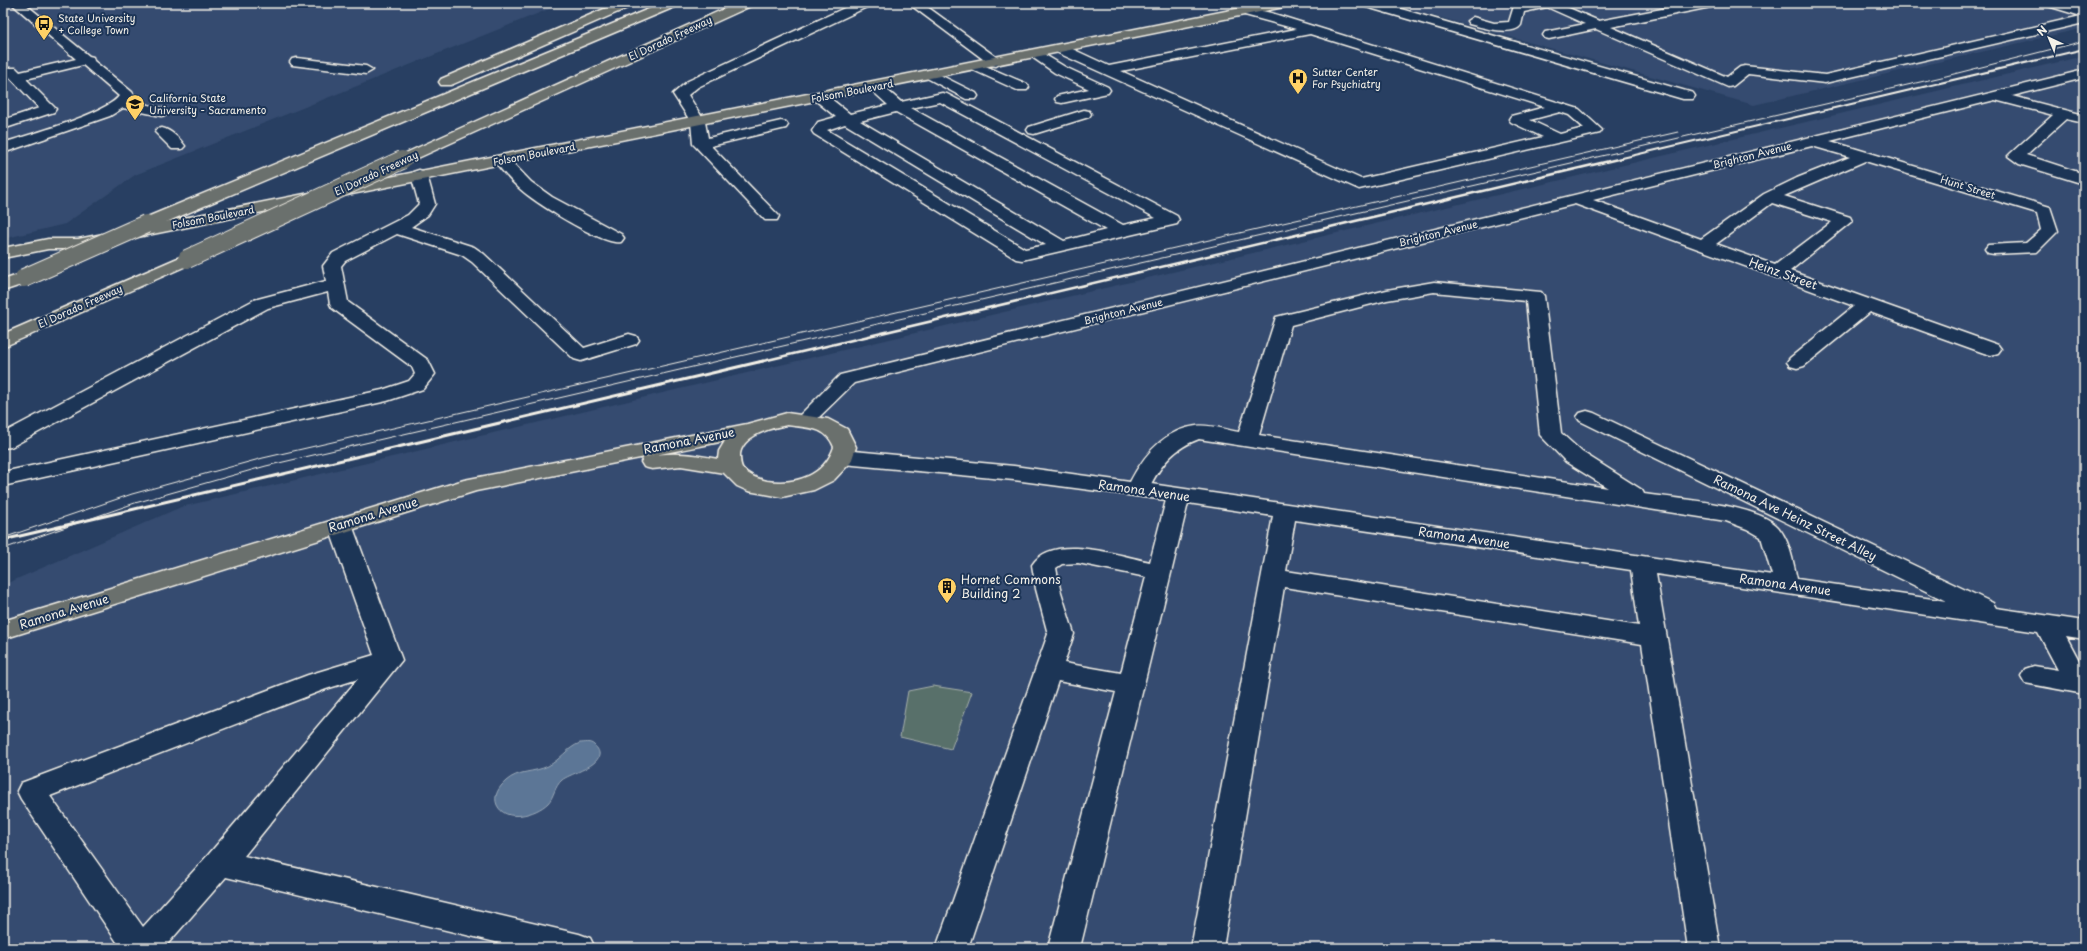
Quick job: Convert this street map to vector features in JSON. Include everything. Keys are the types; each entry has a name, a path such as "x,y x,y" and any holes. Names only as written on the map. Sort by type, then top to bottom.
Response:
{"main road":[{"path":"433,88 628,3"},
{"path":"3,286 238,184 673,3"},
{"name":"El Dorado Freeway","path":"3,341 187,259 747,3"},
{"name":"Folsom Boulevard","path":"3,265 46,257 78,244 698,122 1284,3"},
{"path":"238,184 413,97"},
{"name":"Folsom Boulevard","path":"3,253 48,244 78,244"},
{"name":"Ramona Avenue","path":"3,644 342,531 472,485 752,429 787,419 806,419 823,423 836,430 844,440 846,451 843,457"},
{"name":"Ramona Avenue","path":"3,630 342,531 441,507 640,463 681,459 730,468 728,461 730,449 738,438 752,429"},
{"path":"730,468 742,481 757,487 776,489 796,487 814,482 830,473 841,462 843,457"}],"street":[{"path":"16,6 35,3"},
{"path":"771,216 700,144 698,122 680,94 693,84 865,3"},
{"path":"914,3 996,62"},
{"path":"1367,3 1688,96"},
{"path":"1415,4 1494,26 1515,24 1518,9 1548,3 1728,83 1745,70 1825,79 2084,19"},
{"path":"1549,35 1711,3"},
{"path":"2052,3 2084,13"},
{"path":"3,148 105,113 121,103 127,95 88,60 16,6"},
{"path":"1061,49 1360,184 1595,130 1574,112 1311,29 1245,11"},
{"path":"1108,70 1311,29"},
{"path":"1037,54 1060,70 1103,90 1062,99"},
{"path":"3,125 49,109 13,74 88,60"},
{"path":"297,62 366,70"},
{"path":"976,66 1022,87"},
{"name":"Brighton Avenue","path":"806,419 847,379 2084,74"},
{"path":"932,75 986,104"},
{"path":"874,86 898,107 1121,231"},
{"path":"1994,96 2084,119"},
{"path":"820,97 847,119 1062,247"},
{"path":"942,97 1171,220 1121,231 1062,247 1022,255 819,131 823,125 847,119 942,97"},
{"path":"121,103 161,112"},
{"path":"1559,108 1516,119 1559,139"},
{"path":"1034,130 1084,114"},
{"path":"2063,114 2016,156 2024,161 2084,179"},
{"path":"1020,122 1054,141"},
{"path":"700,144 780,125"},
{"path":"162,132 177,146"},
{"name":"Hunt Street","path":"1812,140 2044,210 2050,231 2031,248 1994,249"},
{"path":"1067,148 1175,206"},
{"path":"1703,245 1770,197 1803,181 1865,156"},
{"path":"502,160 524,184 543,198 590,226 615,238"},
{"path":"3,479 387,395 416,385 425,374 421,364 337,294 332,266 339,256 414,219 422,212 427,204 419,176"},
{"path":"1770,197 1844,222 1777,272"},
{"name":"Heinz Street","path":"1575,199 1991,349"},
{"path":"396,228 468,252 478,258 581,355 629,340"},
{"path":"1247,439 1283,321 1387,294 1434,286 1535,296 1551,435 1574,457 1641,499"},
{"path":"3,442 261,304 337,294"},
{"path":"1797,362 1867,305"},
{"name":"Ramona Ave Heinz Street Alley","path":"1587,417 2003,618"},
{"path":"1137,490 1155,455 1175,439 1197,432 1247,439 1641,499 1729,514 1747,520 1769,532 1774,542 1787,586"},
{"name":"Ramona Avenue","path":"843,457 1014,473 1137,490 2084,630"},
{"path":"1064,948 1179,496"},
{"path":"1207,948 1285,511"},
{"path":"342,531 390,660"},
{"path":"952,948 1061,634 1048,588 1044,566 1056,557 1078,555 1160,572"},
{"path":"1642,564 1704,948"},
{"path":"1273,577 1654,637"},
{"path":"2047,625 2081,683"},
{"path":"144,948 220,863 390,660"},
{"path":"139,948 31,791 317,682 390,660"},
{"path":"1049,670 1131,685"},
{"path":"2034,676 2081,683"},
{"path":"220,863 579,948"}],"shaded area":[{"name":"California State University - Sacramento","path":"3,3 564,3 135,175 65,224 3,239"},
{"path":"1388,3 2073,3 2084,7 2084,28 1754,105"},
{"path":"2084,56 2084,948 3,948 3,585 181,507"},
{"path":"587,742 594,745 599,751 599,757 588,767 562,780 548,803 529,814 513,815 501,811 496,802 496,795 506,781 521,773 548,766 575,745"}],"green space":[{"path":"933,686 972,692 951,749 900,737 908,691"}],"tram line":[{"path":"3,549 135,503 266,466 1946,76 2084,41"},
{"path":"3,538 132,494 263,458 1678,132"}],"railway":[{"path":"1618,159 2084,49"},
{"path":"759,362 1622,158"},
{"path":"3,540 763,361"}],"place":[{"name":"State University + College Town","path":"44,41"},
{"name":"Sutter Center For Psychiatry","path":"1298,95"},
{"name":"California State University - Sacramento","path":"135,121"},
{"name":"Hornet Commons Building 2","path":"947,604"}]}
